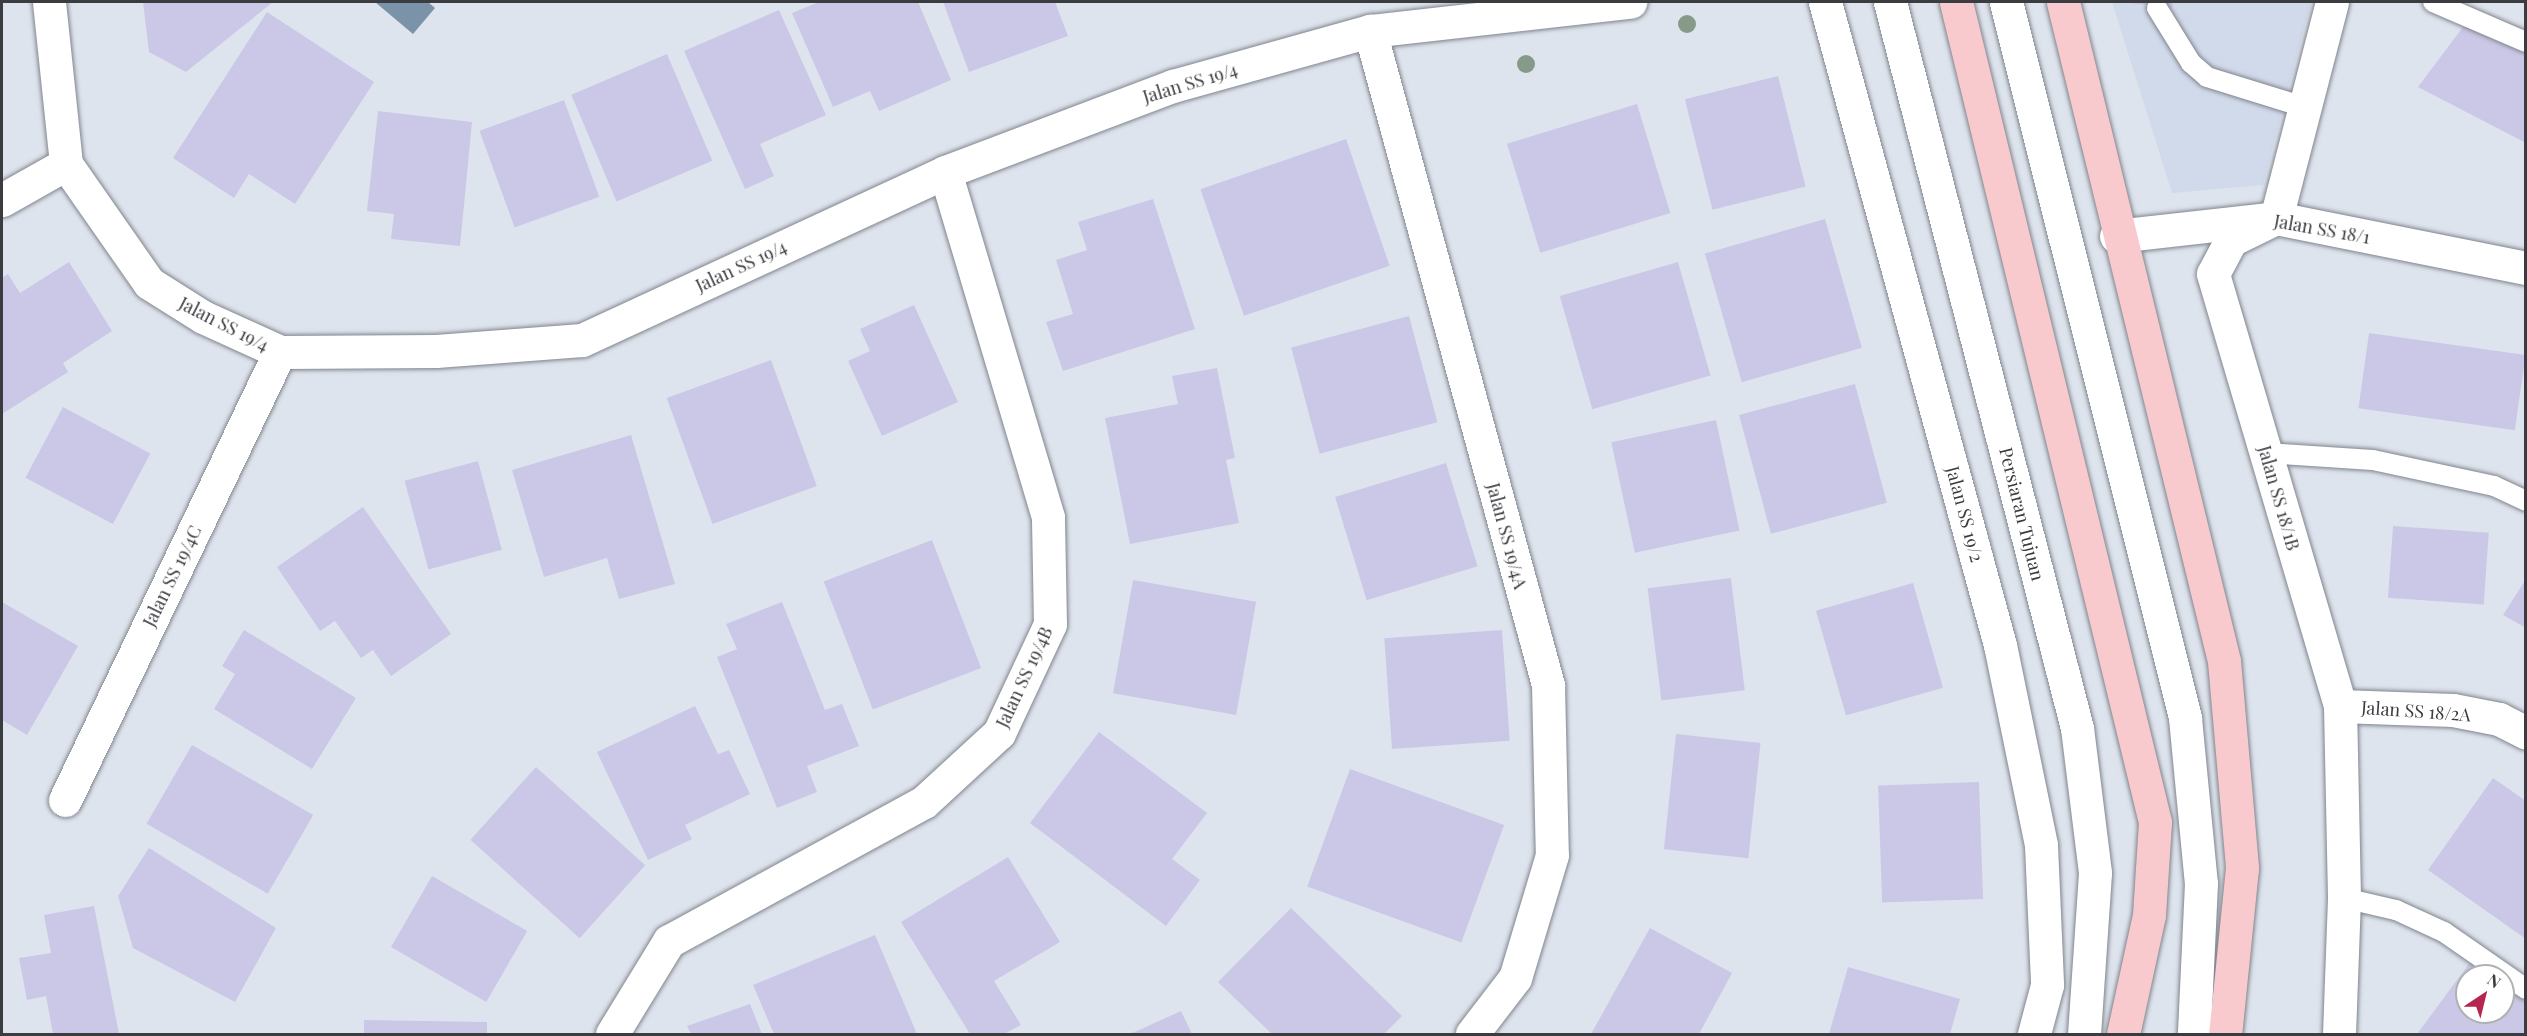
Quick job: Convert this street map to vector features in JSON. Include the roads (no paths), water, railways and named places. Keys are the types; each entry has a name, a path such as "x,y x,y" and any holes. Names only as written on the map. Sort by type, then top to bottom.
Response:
{"highway":[{"path":"1956,2 2155,822 2149,915 2123,1035"},
{"path":"2063,2 2116,236 2224,661 2242,868 2225,1035"}],"street":[{"name":"Jalan SS 19/4","path":"49,2 66,164 149,282 203,318 280,352 436,351 582,340 945,172 1173,86 1370,31 1630,2"},
{"name":"Jalan SS 19/2","path":"1825,2 2000,645 2039,834 2047,985 2034,1035"},
{"name":"Persiaran Tujuan","path":"1890,2 2077,728 2095,873 2084,1035"},
{"path":"2006,2 2185,718 2201,883 2194,1035"},
{"path":"2276,218 2332,2"},
{"name":"Jalan SS 19/4A","path":"1370,31 1548,685 1552,855 1515,978 1472,1035"},
{"path":"2,200 66,164"},
{"name":"Jalan SS 19/4B","path":"612,1035 669,941 924,802 999,734 1050,624 1048,517 945,172"},
{"name":"Jalan SS 18/1","path":"2116,236 2276,218 2526,268"},
{"name":"Jalan SS 18/1B","path":"2276,218 2230,240 2213,274 2340,706 2344,898 2339,1035"},
{"name":"Jalan SS 19/4C","path":"65,800 280,352"},
{"name":"Jalan SS 18/2A","path":"2340,706 2453,710 2499,719 2526,733"}],"lane":[{"path":"2433,2 2526,42"},
{"path":"2157,8 2191,63 2207,77 2304,107"},
{"path":"2266,453 2373,460 2494,486 2526,501"},
{"path":"2344,898 2396,910 2444,932 2526,989"}]}
